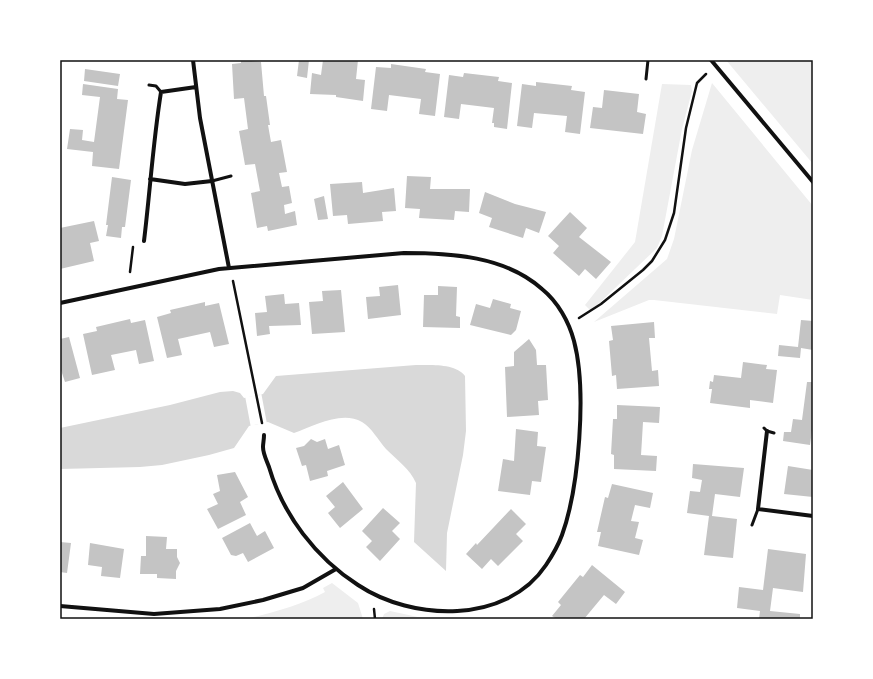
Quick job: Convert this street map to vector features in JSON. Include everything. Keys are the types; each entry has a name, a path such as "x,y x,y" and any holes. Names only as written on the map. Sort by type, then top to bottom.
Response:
{"street":[{"path":"193,60 196,87 228,268"},
{"path":"711,60 813,182"},
{"path":"144,241 160,92 196,87"},
{"path":"150,179 185,184 212,181"},
{"path":"60,303 198,272 228,268 404,253 428,253 466,256 504,266 532,280 554,300 568,323 578,362 580,400 573,482 563,534 548,562 537,576 520,591 496,602 469,610 438,611 407,606 373,594 336,569 308,539 284,505 266,460 263,447 264,435"},
{"path":"766,430 758,509 813,516"},
{"path":"60,606 154,614 220,609 263,600 303,588 336,569"}],"lane":[{"path":"646,79 648,60"},
{"path":"149,85 156,86 160,92"},
{"path":"212,181 231,176"},
{"path":"766,430 774,433"},
{"path":"752,525 758,509"}],"path":[{"path":"575,320 594,310 643,270 652,261 665,240 674,213 686,128 697,83 707,73"},
{"path":"130,272 134,240"},
{"path":"233,279 262,424"}],"shaded area":[{"path":"726,60 811,60 813,65 813,164"},
{"path":"712,83 813,206 813,300 780,295 777,314 649,300 594,322 667,259 674,239 692,150"},
{"path":"662,84 691,85 692,91 682,129 662,236 657,248 591,311 585,305 635,242"},
{"path":"416,365 449,367 456,369 465,376 466,431 463,455 447,533 446,571 414,542 416,483 410,473 386,449 369,427 354,419 337,418 328,420 294,433 268,422 249,426 234,448 162,465 60,469 60,428 170,405 220,392 233,391 240,393 244,398 263,394 276,376"},
{"path":"332,583 358,603 363,619 245,619 306,601 325,592 323,588"},
{"path":"390,611 427,619 382,619 384,614"}],"pier":[{"path":"261,392 267,424 254,425 251,428 245,396 260,395"}],"building":[{"path":"241,60 261,62 264,96 266,96 271,142 281,140 287,172 279,173 282,187 289,186 292,203 284,205 285,214 295,211 297,225 268,231 267,226 257,228 251,193 260,191 255,164 245,165 239,131 248,129 244,98 234,99 232,64 241,63"},
{"path":"299,60 309,60 307,78 297,76"},
{"path":"323,60 358,60 356,79 365,80 363,101 336,97 336,95 310,94 312,73 321,75"},
{"path":"391,64 426,69 425,72 440,74 435,116 419,114 421,99 389,95 387,111 371,109 376,67 391,68"},
{"path":"85,69 120,74 118,86 84,81"},
{"path":"464,73 499,77 498,81 512,83 507,129 494,127 494,123 492,123 494,108 461,104 459,119 444,117 449,75 463,77"},
{"path":"536,82 572,86 571,90 585,92 580,134 565,132 567,116 534,113 532,128 517,126 522,84 536,86"},
{"path":"83,84 118,89 117,99 128,100 119,169 92,166 93,152 67,149 70,129 83,130 82,140 94,142 100,97 82,95"},
{"path":"604,90 639,94 637,112 646,114 643,134 590,128 593,107 602,108"},
{"path":"407,176 431,177 430,189 470,189 469,212 455,211 454,220 419,218 420,209 405,208"},
{"path":"112,177 131,180 125,227 122,227 121,238 106,236"},
{"path":"362,182 363,193 394,188 396,211 382,212 383,221 348,224 347,215 333,216 330,184"},
{"path":"485,192 515,204 546,212 539,233 526,228 523,238 489,227 492,218 479,213"},
{"path":"324,196 328,219 318,220 314,199"},
{"path":"570,212 587,228 579,237 611,262 596,279 585,269 579,276 553,253 559,246 548,236"},
{"path":"94,221 99,241 90,243 94,261 60,269 60,228"},
{"path":"398,285 401,315 368,319 366,297 380,296 379,287"},
{"path":"438,286 457,287 456,316 460,317 460,328 423,327 424,295 438,295"},
{"path":"341,290 345,332 312,334 309,302 323,301 322,291"},
{"path":"284,294 285,304 299,303 301,325 269,326 270,334 257,336 255,313 267,312 265,296"},
{"path":"493,299 511,304 510,308 521,311 516,330 511,335 470,325 476,304 490,308"},
{"path":"205,302 205,306 219,303 229,344 214,347 210,332 178,339 182,355 167,358 157,317 171,313 170,310"},
{"path":"130,319 131,323 145,320 154,361 139,364 136,350 111,355 115,370 92,375 83,334 97,331 96,327"},
{"path":"801,320 813,321 813,350 801,348 800,358 778,356 779,345 798,347"},
{"path":"654,322 655,338 649,338 652,371 658,370 659,386 617,389 616,375 612,376 609,341 613,340 611,326"},
{"path":"69,337 80,378 65,382 60,367 60,339"},
{"path":"529,339 536,350 537,365 546,365 548,400 538,401 539,415 507,417 505,367 514,366 514,352"},
{"path":"743,362 767,365 766,369 777,370 773,403 750,400 750,408 710,403 712,389 709,389 710,381 713,382 714,375 741,378"},
{"path":"807,382 813,382 813,423 810,445 783,441 784,432 791,432 793,419 802,420"},
{"path":"617,405 660,407 659,423 643,422 641,455 657,456 656,471 614,469 614,455 611,454 613,419 617,419"},
{"path":"516,429 538,432 537,446 546,447 541,482 532,481 530,495 498,491 503,459 514,461"},
{"path":"311,439 317,442 325,439 328,449 339,445 345,465 327,471 328,476 310,481 306,465 302,466 296,448 304,446"},
{"path":"693,464 744,468 740,497 715,494 712,516 737,519 733,558 704,555 709,516 687,513 690,491 700,492 702,480 692,478"},
{"path":"788,466 813,470 813,497 784,494"},
{"path":"235,472 248,497 240,502 246,515 218,529 207,509 218,504 213,494 220,491 217,475"},
{"path":"343,482 363,509 340,528 328,513 335,507 326,496"},
{"path":"612,484 653,493 650,508 635,505 631,521 639,522 635,538 643,540 639,555 598,546 601,532 597,532 605,497 608,498"},
{"path":"383,508 400,523 392,531 400,539 380,561 366,547 372,541 362,531"},
{"path":"511,509 526,524 516,534 523,541 498,566 491,559 482,569 466,554 476,543 477,545"},
{"path":"250,523 257,536 265,531 274,548 248,562 243,553 236,556 231,555 222,538"},
{"path":"146,536 167,537 166,549 177,549 177,557 180,563 176,571 176,579 157,578 157,574 140,574 141,556 146,556"},
{"path":"60,542 71,543 67,573 60,572"},
{"path":"90,543 124,549 120,578 101,576 102,567 88,565"},
{"path":"768,549 806,554 803,592 773,588 770,611 800,614 800,619 759,619 760,611 737,608 739,587 763,590"},
{"path":"592,565 625,592 616,604 604,595 584,619 557,619 552,616 561,605 558,602 580,575 583,577"}]}
